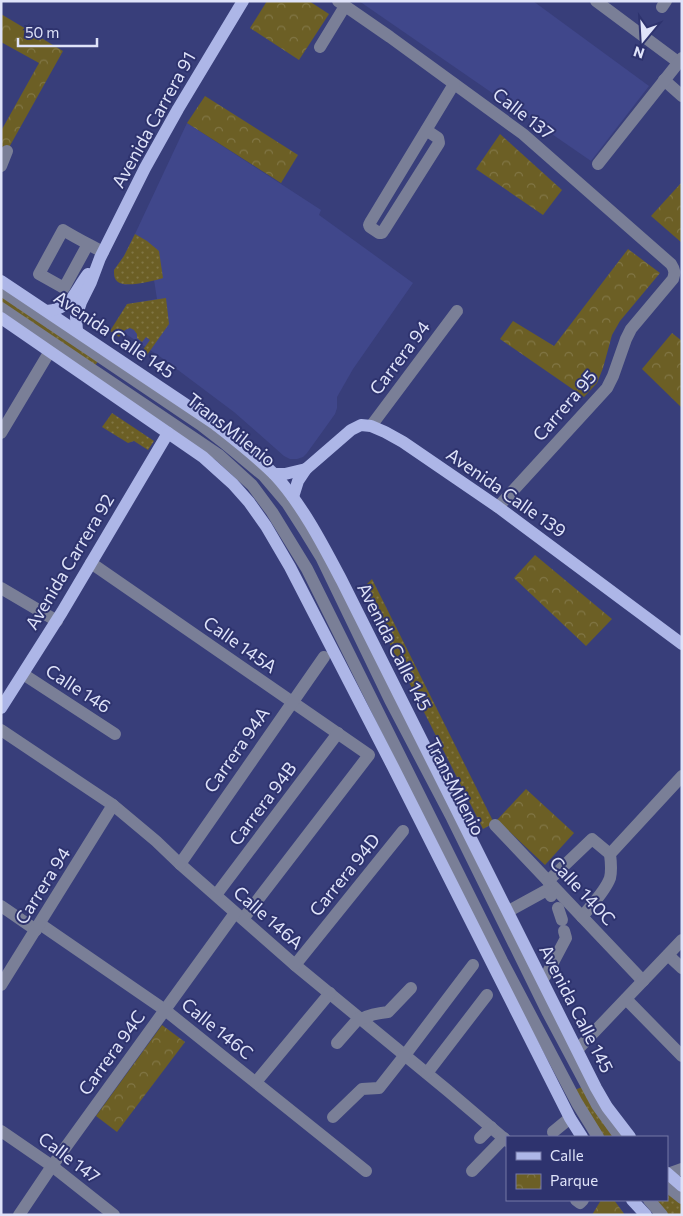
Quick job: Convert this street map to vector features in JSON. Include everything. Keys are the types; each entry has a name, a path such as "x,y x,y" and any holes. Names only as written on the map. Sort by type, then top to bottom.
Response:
{"main road":[{"name":"Avenida Carrera 91","path":"77,332 76,317 78,310 102,255 156,148 243,1"},
{"name":"Avenida Carrera 91","path":"47,311 62,308 69,302 102,255"},
{"name":"Avenida Calle 145","path":"1,280 215,424 274,474 293,497 326,550 576,1051 603,1101 629,1136"},
{"path":"1,318 203,457 249,502 266,526 290,567 570,1118 581,1136"},
{"path":"293,497 298,480 306,469 352,430 361,425 371,426"},
{"name":"Avenida Calle 139","path":"371,426 403,442 498,507 680,640"},
{"name":"Avenida Carrera 92","path":"1,708 57,621 168,433"},
{"path":"274,474 284,474 306,469"},
{"path":"668,1179 682,1186"},
{"path":"627,1201 637,1215"},
{"path":"633,1201 646,1215"}],"street":[{"path":"596,1 613,6 680,60 598,164"},
{"path":"320,47 341,4"},
{"name":"Calle 137","path":"341,4 390,37 523,134 671,264 674,269"},
{"path":"664,80 682,96"},
{"path":"426,130 438,138 439,143 382,233 378,233 370,228 369,225 426,130 454,84"},
{"path":"1,166 8,151"},
{"path":"88,244 64,288 39,274 63,230 88,244 102,255"},
{"name":"Carrera 95","path":"498,507 607,388 631,329 673,279 674,269"},
{"name":"TransMilenio","path":"1,290 201,425 264,476 287,503 321,557 390,700 557,1029 597,1105 619,1136"},
{"name":"TransMilenio","path":"1,308 219,454 252,485 272,512 307,569 502,961 577,1103 597,1136"},
{"name":"Carrera 94","path":"371,426 457,311"},
{"path":"1,433 50,351"},
{"name":"Calle 145A","path":"91,563 370,755"},
{"path":"1,588 57,621"},
{"name":"Carrera 94A","path":"180,864 324,657"},
{"name":"Calle 146","path":"22,674 115,734"},
{"name":"Calle 146A","path":"1,730 113,805 295,965 360,1018 385,1032 405,1055 505,1139"},
{"name":"Carrera 94B","path":"216,895 338,733"},
{"name":"Carrera 94C","path":"19,1215 52,1166 166,1010 239,916 370,755"},
{"path":"610,854 682,776"},
{"name":"Carrera 94","path":"1,985 113,805"},
{"name":"Calle 140C","path":"495,824 643,981"},
{"name":"Carrera 94D","path":"295,965 403,831"},
{"path":"548,881 592,839 610,854 611,867 609,879 601,893 582,917"},
{"path":"507,912 547,890 551,896"},
{"name":"Calle 146C","path":"1,906 38,927 166,1010 366,1171"},
{"path":"542,981 566,938 561,920"},
{"path":"576,1051 682,940"},
{"path":"668,955 682,968"},
{"path":"333,1117 362,1089 379,1088 472,965"},
{"path":"336,1044 360,1018 376,1013 388,1012 411,988"},
{"path":"256,1082 330,994"},
{"path":"427,1073 488,995"},
{"path":"626,999 682,1056"},
{"path":"553,1132 570,1118"},
{"path":"480,1138 491,1127"},
{"name":"Calle 147","path":"1,1131 52,1166 114,1215"},
{"path":"472,1171 505,1139"},
{"path":"668,1177 682,1169"},
{"path":"668,1179 682,1198"},
{"path":"650,1201 662,1215"}],"shaded area":[{"path":"359,1 533,1 649,86 591,161"},
{"path":"187,123 321,210 319,215 413,283 353,369 337,397 335,414 303,457 290,459 284,456 234,412 162,358 114,326 127,304 157,299 154,280 125,285 115,277 114,270 124,256 135,234"}],"green space":[{"path":"267,1 309,1 329,14 299,60 250,28"},
{"path":"1,14 63,51 7,151 1,145 1,131 39,63 1,42"},
{"path":"205,96 298,155 281,183 187,123"},
{"path":"500,134 562,190 543,215 476,169"},
{"path":"682,182 682,243 651,216"},
{"path":"135,234 159,251 163,278 133,284 122,284 116,280 114,270 124,256"},
{"path":"628,249 660,273 620,321 612,335 597,383 584,397 500,339 513,321 554,346"},
{"path":"1,294 99,360 94,367 1,303"},
{"path":"166,298 169,324 147,355 142,351 150,340 146,337 142,342 137,338 134,330 130,328 125,330 119,337 110,331 127,304"},
{"path":"672,333 682,341 682,408 642,369"},
{"path":"112,413 154,441 148,450 134,441 128,443 102,427"},
{"path":"535,555 612,619 586,646 514,578"},
{"path":"372,579 494,823 483,829 362,589"},
{"path":"526,789 574,833 545,865 497,820"},
{"path":"162,1025 185,1042 117,1132 96,1116"},
{"path":"584,1086 615,1136 604,1136 575,1090"},
{"path":"668,1192 682,1204 682,1215 666,1215 654,1201 668,1201"},
{"path":"600,1201 615,1201 625,1215 592,1215"}]}
